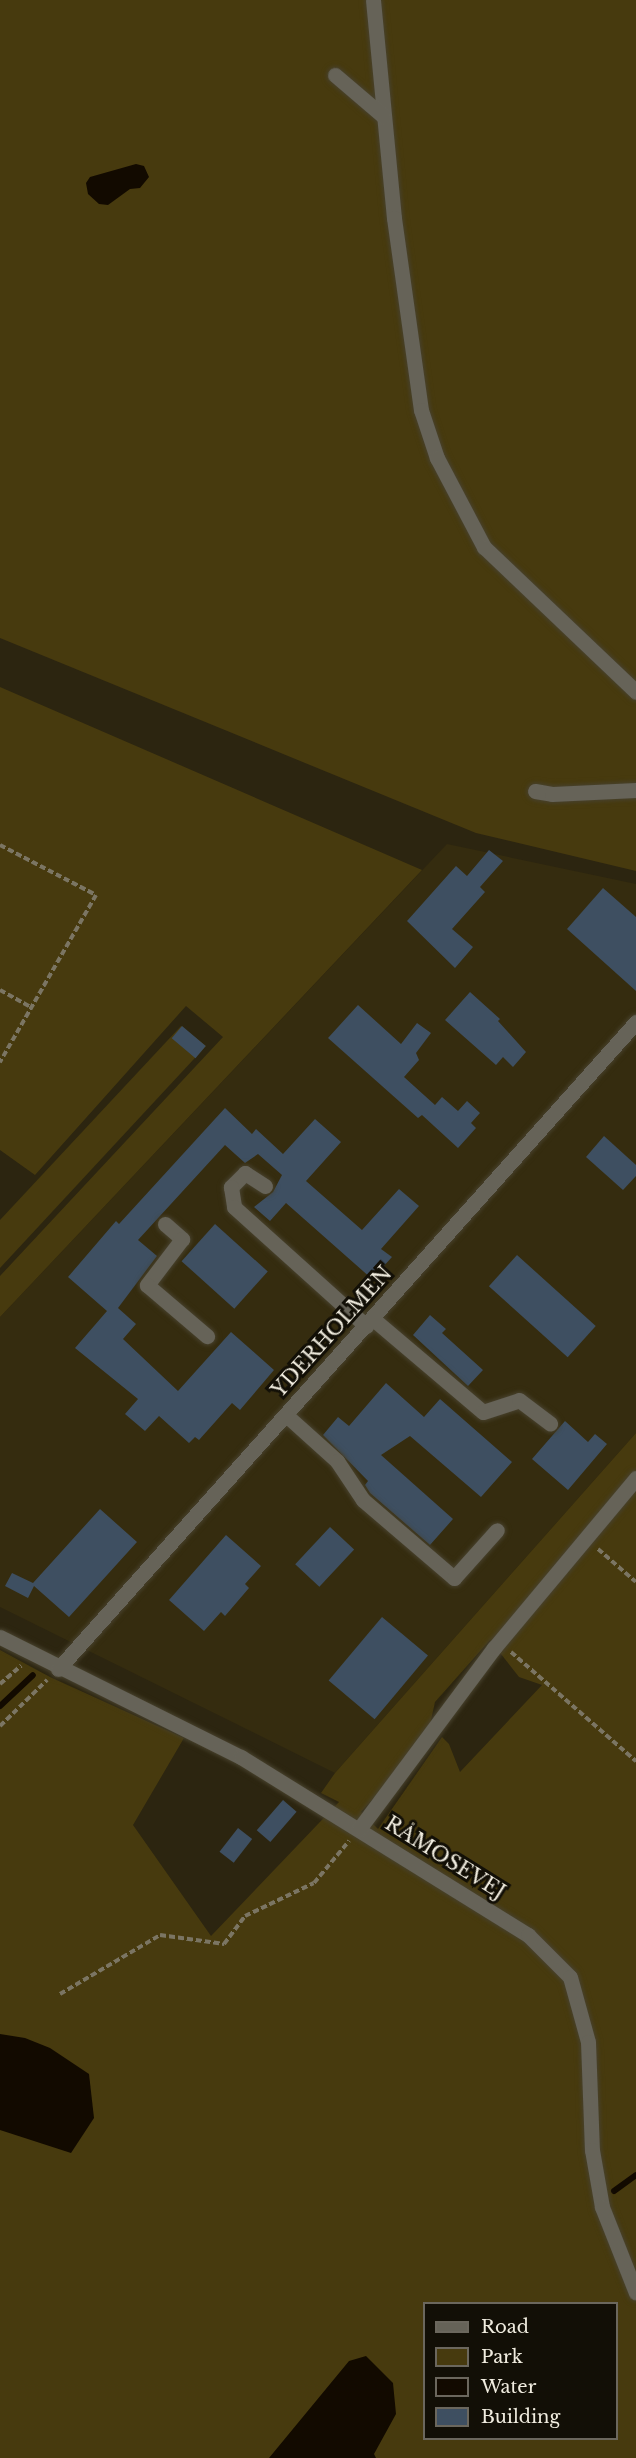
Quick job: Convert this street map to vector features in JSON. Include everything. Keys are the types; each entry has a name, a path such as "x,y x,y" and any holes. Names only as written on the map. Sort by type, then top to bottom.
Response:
{"street":[{"path":"373,0 383,116 421,410 437,458 484,547 636,692"},
{"path":"335,75 383,116"},
{"path":"535,791 552,794 636,790"},
{"name":"YDERHOLMEN","path":"58,1669 636,1022"},
{"path":"265,1186 245,1173 231,1188 234,1207 369,1322 483,1412 519,1400 549,1423"},
{"path":"165,1224 182,1239 147,1285 207,1336"},
{"path":"286,1415 336,1461 363,1500 454,1578 497,1530"},
{"path":"359,1829 499,1641 584,1536 636,1478"},
{"name":"RÅMOSEVEJ","path":"0,1637 58,1669 242,1757 528,1935 570,1977 588,2042 592,2150 602,2207 636,2293"}],"path":[{"path":"0,845 96,895 0,1062"},
{"path":"0,990 31,1007"},
{"path":"584,1536 636,1582"},
{"path":"499,1641 636,1761"},
{"path":"0,1726 58,1669"},
{"path":"60,1994 160,1935 224,1944 245,1916 314,1883 359,1829"}],"shaded area":[{"path":"447,844 636,884 636,1433 335,1773 0,1607 0,1317"}],"green space":[{"path":"0,0 636,0 636,871 476,833 0,638"},
{"path":"0,687 422,870 0,1317 0,1276 223,1037 186,1006 35,1175 0,1150"},
{"path":"181,1026 206,1046 0,1268 0,1220"},
{"path":"636,1433 636,2458 0,2458 0,1650 50,1677 184,1738 133,1825 211,1936 339,1802 321,1793 335,1773","holes":["490,1640 519,1677 542,1685 460,1772 449,1744 442,1737 378,1829 361,1812 427,1738 435,1702"]}],"water":[{"path":"136,164 144,166 149,177 140,188 130,189 108,205 99,204 88,194 86,183 90,177"},
{"path":"0,2034 25,2038 50,2048 89,2074 94,2118 71,2153 0,2130"},
{"path":"366,2356 393,2383 396,2414 374,2454 376,2458 269,2458 349,2361"}],"building":[{"path":"489,850 503,861 480,887 485,892 452,929 473,947 455,968 407,921 456,866 467,876"},
{"path":"603,888 636,917 636,991 567,929"},
{"path":"470,992 500,1019 498,1021 526,1052 513,1067 503,1057 496,1065 445,1020"},
{"path":"358,1005 401,1044 417,1023 431,1033 416,1053 419,1060 404,1077 435,1105 442,1097 458,1111 467,1101 480,1113 471,1123 476,1128 458,1148 422,1115 418,1118 328,1038"},
{"path":"182,1026 206,1046 195,1058 172,1038"},
{"path":"225,1108 252,1134 256,1129 283,1154 315,1119 341,1142 306,1181 362,1230 399,1189 419,1206 381,1249 392,1257 372,1279 286,1203 270,1221 254,1207 273,1192 282,1175 258,1154 245,1163 225,1145 138,1240 157,1256 118,1308 136,1324 123,1339 178,1391 231,1332 274,1370 240,1410 232,1403 199,1440 195,1437 189,1443 159,1416 145,1431 125,1414 138,1399 75,1348 107,1311 68,1277 116,1221 119,1224"},
{"path":"604,1136 636,1165 636,1176 623,1190 586,1157"},
{"path":"215,1224 268,1272 234,1309 182,1261"},
{"path":"517,1255 596,1326 568,1357 489,1286"},
{"path":"430,1315 446,1329 442,1333 483,1370 468,1386 413,1335"},
{"path":"386,1383 424,1417 440,1399 512,1462 481,1497 410,1436 381,1455 453,1519 430,1545 370,1493 365,1485 368,1481 323,1435 338,1417 349,1426"},
{"path":"565,1421 588,1442 595,1434 607,1444 568,1490 532,1459"},
{"path":"100,1509 137,1542 69,1617 34,1586 28,1598 5,1586 12,1573 33,1583"},
{"path":"330,1527 354,1550 319,1587 295,1564"},
{"path":"226,1535 261,1566 245,1584 249,1588 225,1616 221,1612 204,1631 169,1600"},
{"path":"382,1617 428,1656 375,1719 329,1681"},
{"path":"283,1800 297,1812 270,1842 257,1830"},
{"path":"238,1828 252,1839 234,1863 220,1852"}],"waterway":[{"path":"0,1706 33,1675"},
{"path":"614,2191 636,2175"}]}
